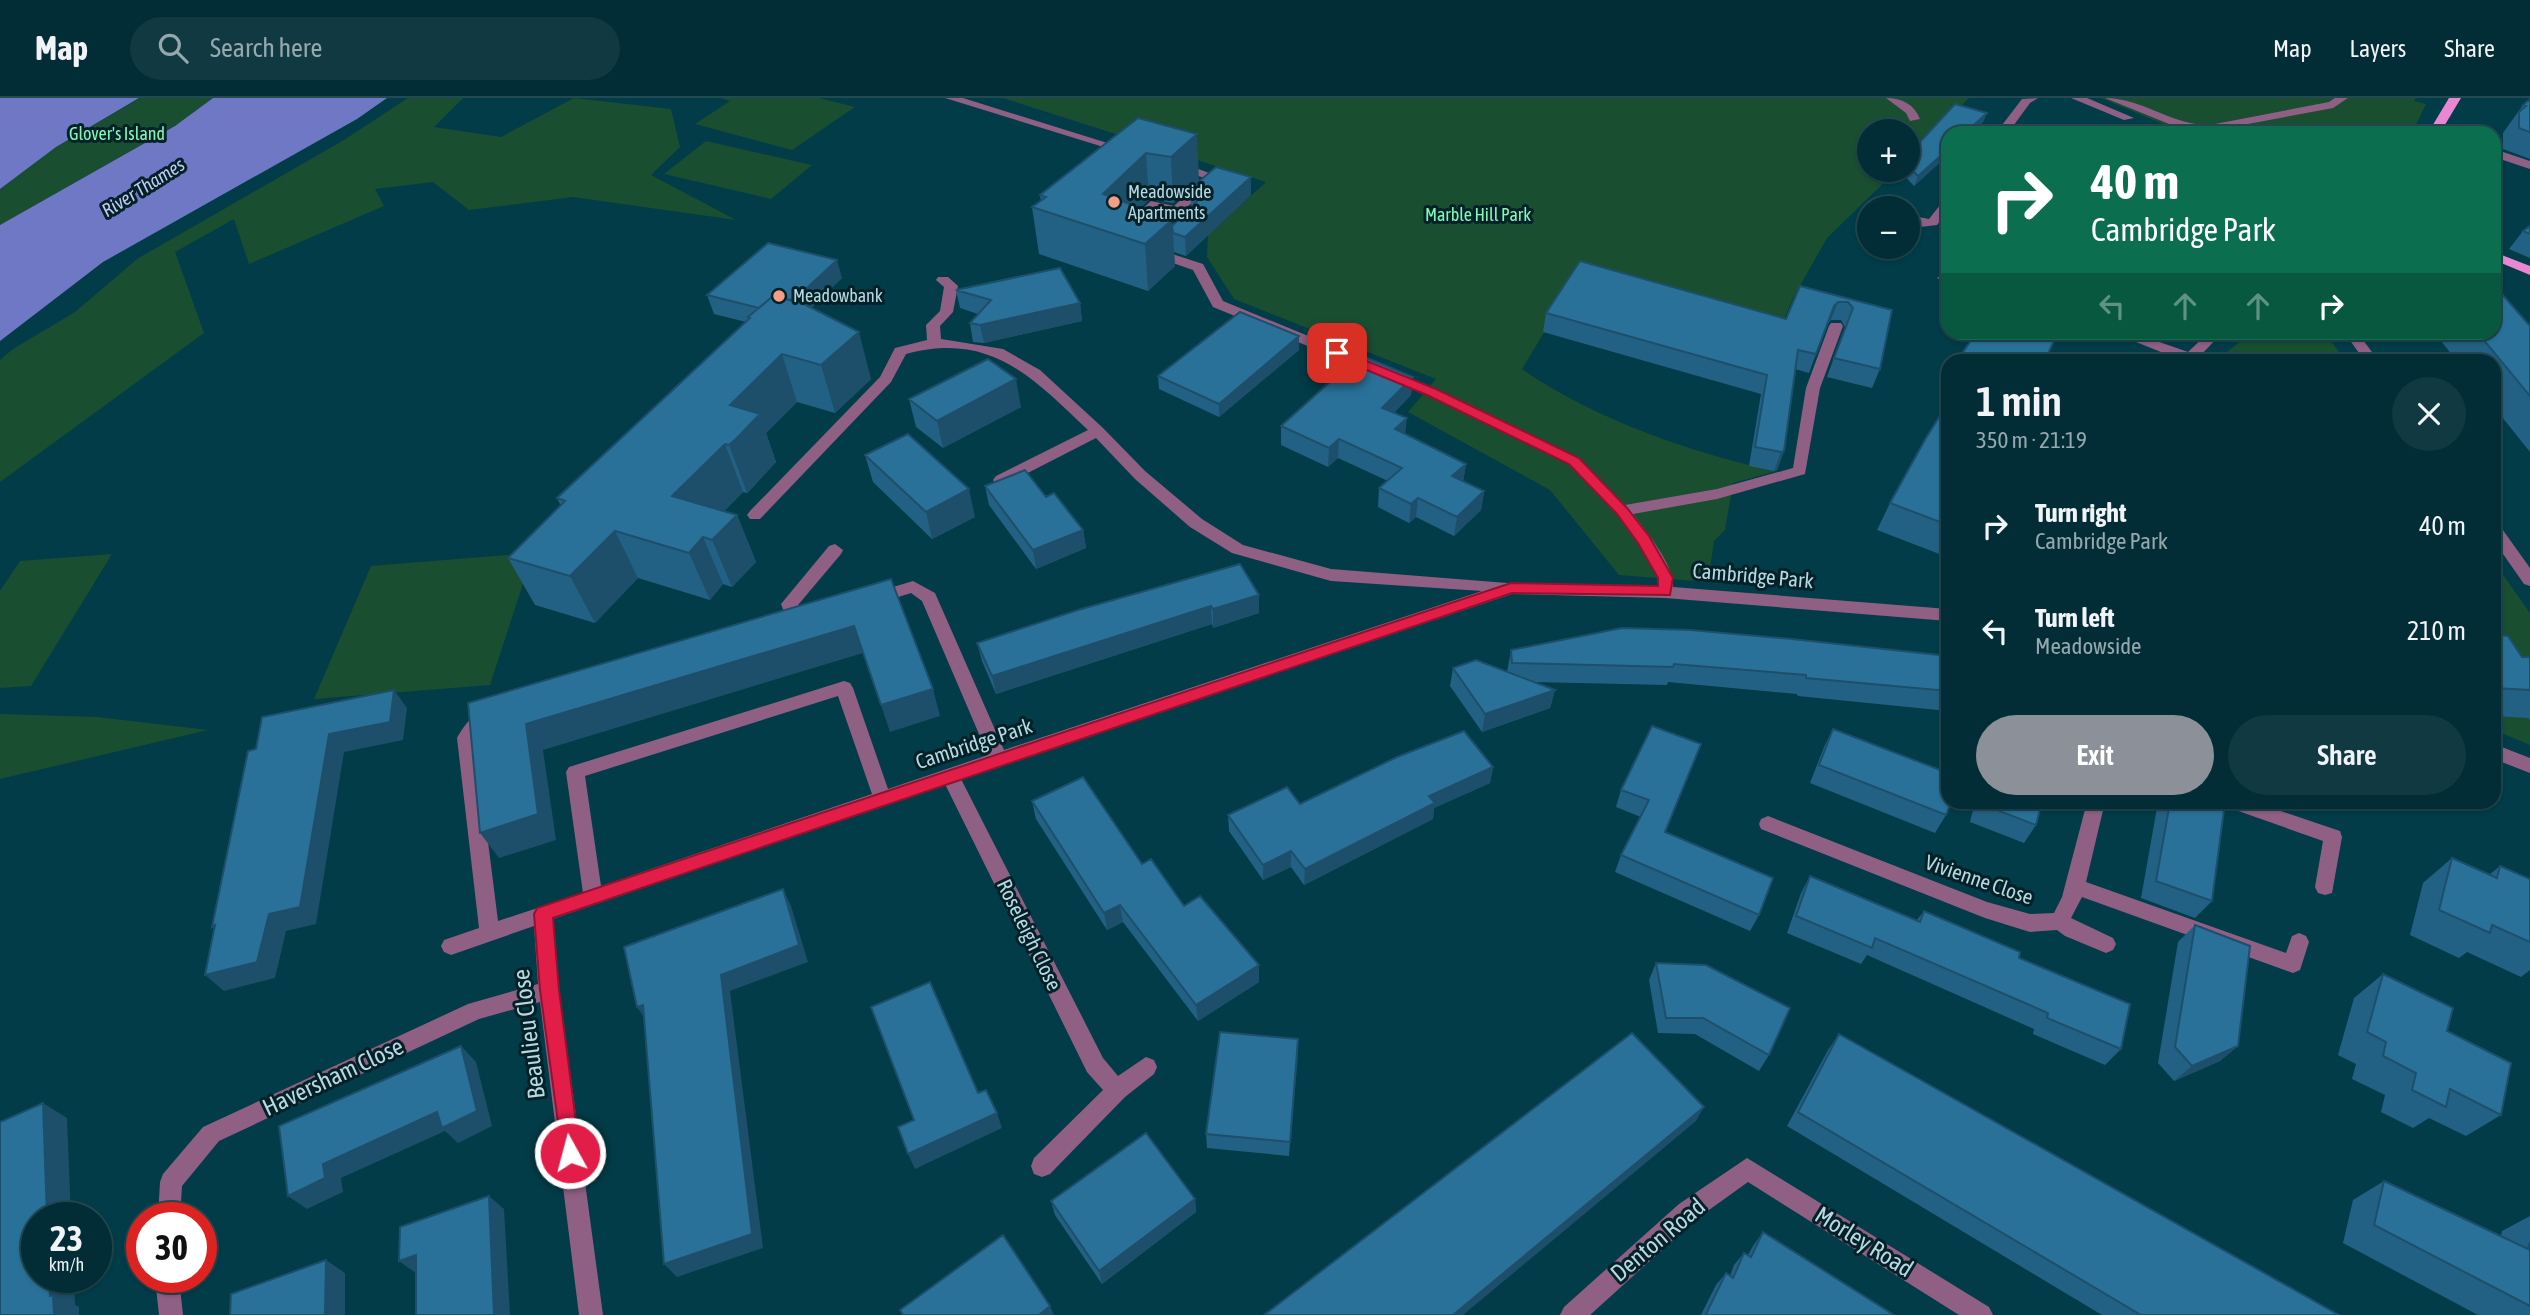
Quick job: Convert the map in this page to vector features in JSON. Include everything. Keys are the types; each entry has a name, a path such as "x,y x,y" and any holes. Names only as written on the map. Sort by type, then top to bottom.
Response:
{"main road":[{"path":"2438,126 2455,98"},
{"path":"2501,259 2530,271"}],"street":[{"path":"950,98 1135,153"},
{"path":"1892,98 1911,111 1914,119"},
{"path":"2007,126 2032,98"},
{"path":"2077,98 2149,126"},
{"path":"2110,98 2181,126"},
{"path":"2221,126 2333,105 2342,98"},
{"path":"2501,155 2530,165"},
{"path":"1161,161 1214,177 1176,210"},
{"path":"1116,240 1155,204 1192,214 1158,244 1198,267 1219,304 1432,392 1574,461 1622,511 1644,540 1666,578 1665,592"},
{"path":"1920,223 1933,222 1941,212"},
{"path":"755,515 886,379 900,351 934,342 933,325 946,312 951,286 943,280"},
{"path":"1622,511 1717,494 1800,471 1813,388 1836,326"},
{"path":"2139,340 2177,354"},
{"path":"2195,354 2209,340"},
{"name":"Cambridge Park","path":"934,342 998,352 1035,373 1098,430 1158,491 1196,523 1238,549 1331,575 1511,588 1665,592 1941,614"},
{"path":"1002,480 1098,430"},
{"path":"2501,540 2530,580"},
{"path":"796,623 789,604 835,550"},
{"path":"861,603 913,587 929,597 999,759"},
{"name":"Cambridge Park","path":"451,946 950,775 1511,588"},
{"path":"593,897 575,772 844,688 882,799"},
{"path":"490,933 466,738 480,720 506,712"},
{"path":"2501,754 2530,766"},
{"name":"Roseleigh Close","path":"950,775 1089,1055 1117,1090"},
{"path":"2094,809 2072,898 2060,921 2072,930 2106,944"},
{"path":"2254,809 2333,837 2325,887"},
{"name":"Vivienne Close","path":"1768,824 1985,910 2030,923 2060,921"},
{"path":"2075,886 2293,964 2299,943"},
{"name":"Beaulieu Close","path":"543,914 549,990 591,1315"},
{"name":"Haversham Close","path":"170,1202 171,1182 211,1134 475,1011 549,990"},
{"path":"1042,1166 1117,1090 1146,1067"},
{"name":"Denton Road","path":"1572,1315 1688,1212 1747,1168"},
{"name":"Morley Road","path":"1747,1168 1981,1315"},
{"path":"169,1293 171,1315"}],"green space":[{"name":"Glover's Island","path":"140,98 213,98 175,126 0,225 0,189 56,147"},
{"path":"408,98 463,98 434,127 501,137 574,98 671,109 680,147 651,175 736,220 573,197 469,210 433,182 375,189 384,206 249,264 234,219 175,252 204,333 0,482 0,360 13,349 75,312 137,259 344,140"},
{"path":"721,98 819,98 855,107 792,150 695,124 730,101"},
{"name":"Marble Hill Park","path":"1003,98 1969,98 1920,147 1920,119 1857,119 1857,182 1885,182 1870,196 1857,196 1857,209 1827,238 1793,298 1778,333 1576,279 1522,369 1580,403 1644,432 1712,455 1777,471 1733,483 1725,530 1714,541 1708,582 1619,575 1550,490 1408,412 1436,379 1234,299 1207,257 1208,235 1266,182"},
{"path":"2101,98 2416,98 2414,101 2426,104 2415,126 2167,126"},
{"path":"706,141 812,165 771,199 664,174"},
{"path":"2242,340 2330,340 2341,354 2224,354"},
{"path":"533,553 490,685 314,699 371,566"},
{"path":"112,554 31,686 0,688 0,591 20,561"},
{"path":"2501,572 2530,613 2530,745 2501,733"},
{"path":"0,714 97,717 208,730 0,779"}],"water":[{"path":"0,98 139,98 56,147 0,189"},
{"name":"River Thames","path":"213,98 387,98 357,119 103,262 0,341 0,225 175,126"}],"building":[{"path":"2530,99 2530,132 2519,128 2519,112"},
{"path":"1955,104 1987,113 1973,126 1941,126 1941,155 1920,174 1920,142"},
{"path":"1138,118 1197,134 1171,157 1146,153 1103,194 1172,220 1145,244 1032,207 1046,197 1040,195"},
{"path":"1216,167 1251,177 1185,237 1173,233 1172,226 1197,201 1197,191 1190,189"},
{"path":"768,243 837,260 793,301 773,296 759,308 707,295"},
{"path":"1580,261 1786,319 1800,286 1892,310 1880,369 1834,358 1853,308 1848,302 1838,302 1834,306 1816,354 1798,350 1784,451 1755,447 1767,375 1546,313"},
{"path":"1060,268 1080,303 980,325 970,323 991,300 956,290"},
{"path":"2501,293 2530,326 2530,396 2501,361 2501,354 2495,354 2484,340 2501,340"},
{"path":"773,296 800,302 859,332 821,365 782,354 730,405 760,414 672,496 737,515 712,540 703,537 689,553 615,531 570,576 508,558 565,501 557,498"},
{"path":"1240,312 1299,336 1219,404 1158,376"},
{"path":"1971,340 2054,340 2048,354 1962,354"},
{"path":"1360,355 1413,377 1382,408 1407,418 1395,429 1466,464 1452,476 1484,491 1457,517 1418,498 1411,504 1379,488 1402,468 1339,439 1329,448 1281,426"},
{"path":"988,359 1016,379 937,421 909,399"},
{"path":"1941,414 1941,522 1890,503"},
{"path":"908,434 969,489 926,512 865,455"},
{"path":"1025,470 1046,497 1054,493 1083,530 1033,550 985,486"},
{"path":"1240,564 1259,595 1213,609 1211,606 992,676 977,643 1078,610"},
{"path":"891,579 933,689 881,705 854,626 526,724 538,814 480,833 468,703"},
{"path":"1622,628 1690,630 1792,639 1941,655 1941,690 1674,664 1673,667 1512,663 1511,650"},
{"path":"2501,636 2508,636 2522,657 2530,657 2530,690 2501,688"},
{"path":"1476,660 1555,690 1485,714 1453,668"},
{"path":"394,690 390,722 329,734 300,907 269,914 257,962 205,975 215,925 212,927 248,751 256,749 262,717"},
{"path":"1652,726 1701,744 1665,832 1773,878 1759,915 1621,855 1649,800 1621,790"},
{"path":"1833,729 1941,770 1941,809 1948,809 1946,815 1819,765"},
{"path":"1464,731 1493,767 1429,796 1435,803 1305,869 1291,851 1263,865 1228,815 1287,787 1300,804 1397,757"},
{"path":"1083,777 1142,864 1151,859 1184,906 1200,896 1259,965 1196,1005 1120,905 1104,913 1032,801"},
{"path":"1994,809 2040,809 2036,825"},
{"path":"2169,809 2224,809 2212,901 2156,881"},
{"path":"2452,858 2497,878 2500,866 2530,879 2530,942 2492,925 2490,933 2439,910"},
{"path":"1810,876 1920,922 1924,911 2020,952 2019,958 2130,1004 2121,1049 2047,1018 2048,1013 1875,938 1872,948 1796,916"},
{"path":"783,889 799,945 721,975 752,1234 664,1264 643,1005 637,1007 624,947"},
{"path":"2195,925 2250,946 2238,1046 2192,1066 2175,1047"},
{"path":"1656,963 1706,965 1790,1008 1769,1055 1703,1018 1666,1018"},
{"path":"2383,974 2453,1008 2447,1031 2511,1063 2501,1115 2450,1089 2446,1107 2412,1090 2416,1073 2383,1056 2386,1042 2367,1032"},
{"path":"930,982 978,1093 986,1090 997,1113 908,1154 898,1127 914,1120 871,1007"},
{"path":"1220,1032 1298,1039 1290,1142 1206,1134"},
{"path":"1632,1033 1704,1107 1453,1315 1264,1315"},
{"path":"1839,1034 2339,1315 2141,1315 1798,1112"},
{"path":"461,1046 477,1111 442,1128 437,1112 323,1164 325,1178 288,1196 279,1126"},
{"path":"43,1103 46,1202 21,1202 21,1293 53,1295 54,1315 0,1315 0,1122"},
{"path":"1146,1133 1195,1199 1099,1271 1051,1201"},
{"path":"2384,1181 2528,1249 2530,1242 2530,1306 2374,1225"},
{"path":"489,1196 494,1315 416,1315 416,1255 399,1261 400,1227"},
{"path":"1763,1232 1894,1315 1706,1314 1726,1273 1733,1278 1744,1253 1751,1257"},
{"path":"1003,1235 1050,1306 1039,1315 903,1315 900,1310"},
{"path":"326,1260 325,1315 230,1315 231,1294"}],"place":[{"name":"Meadowside Apartments","path":"1114,202"},
{"name":"Meadowbank","path":"779,296"}],"route":[{"path":"570,1153 549,990 543,914 1511,588 1566,587 1665,592 1666,578 1644,540 1622,511 1574,461 1432,392 1337,353"}]}
